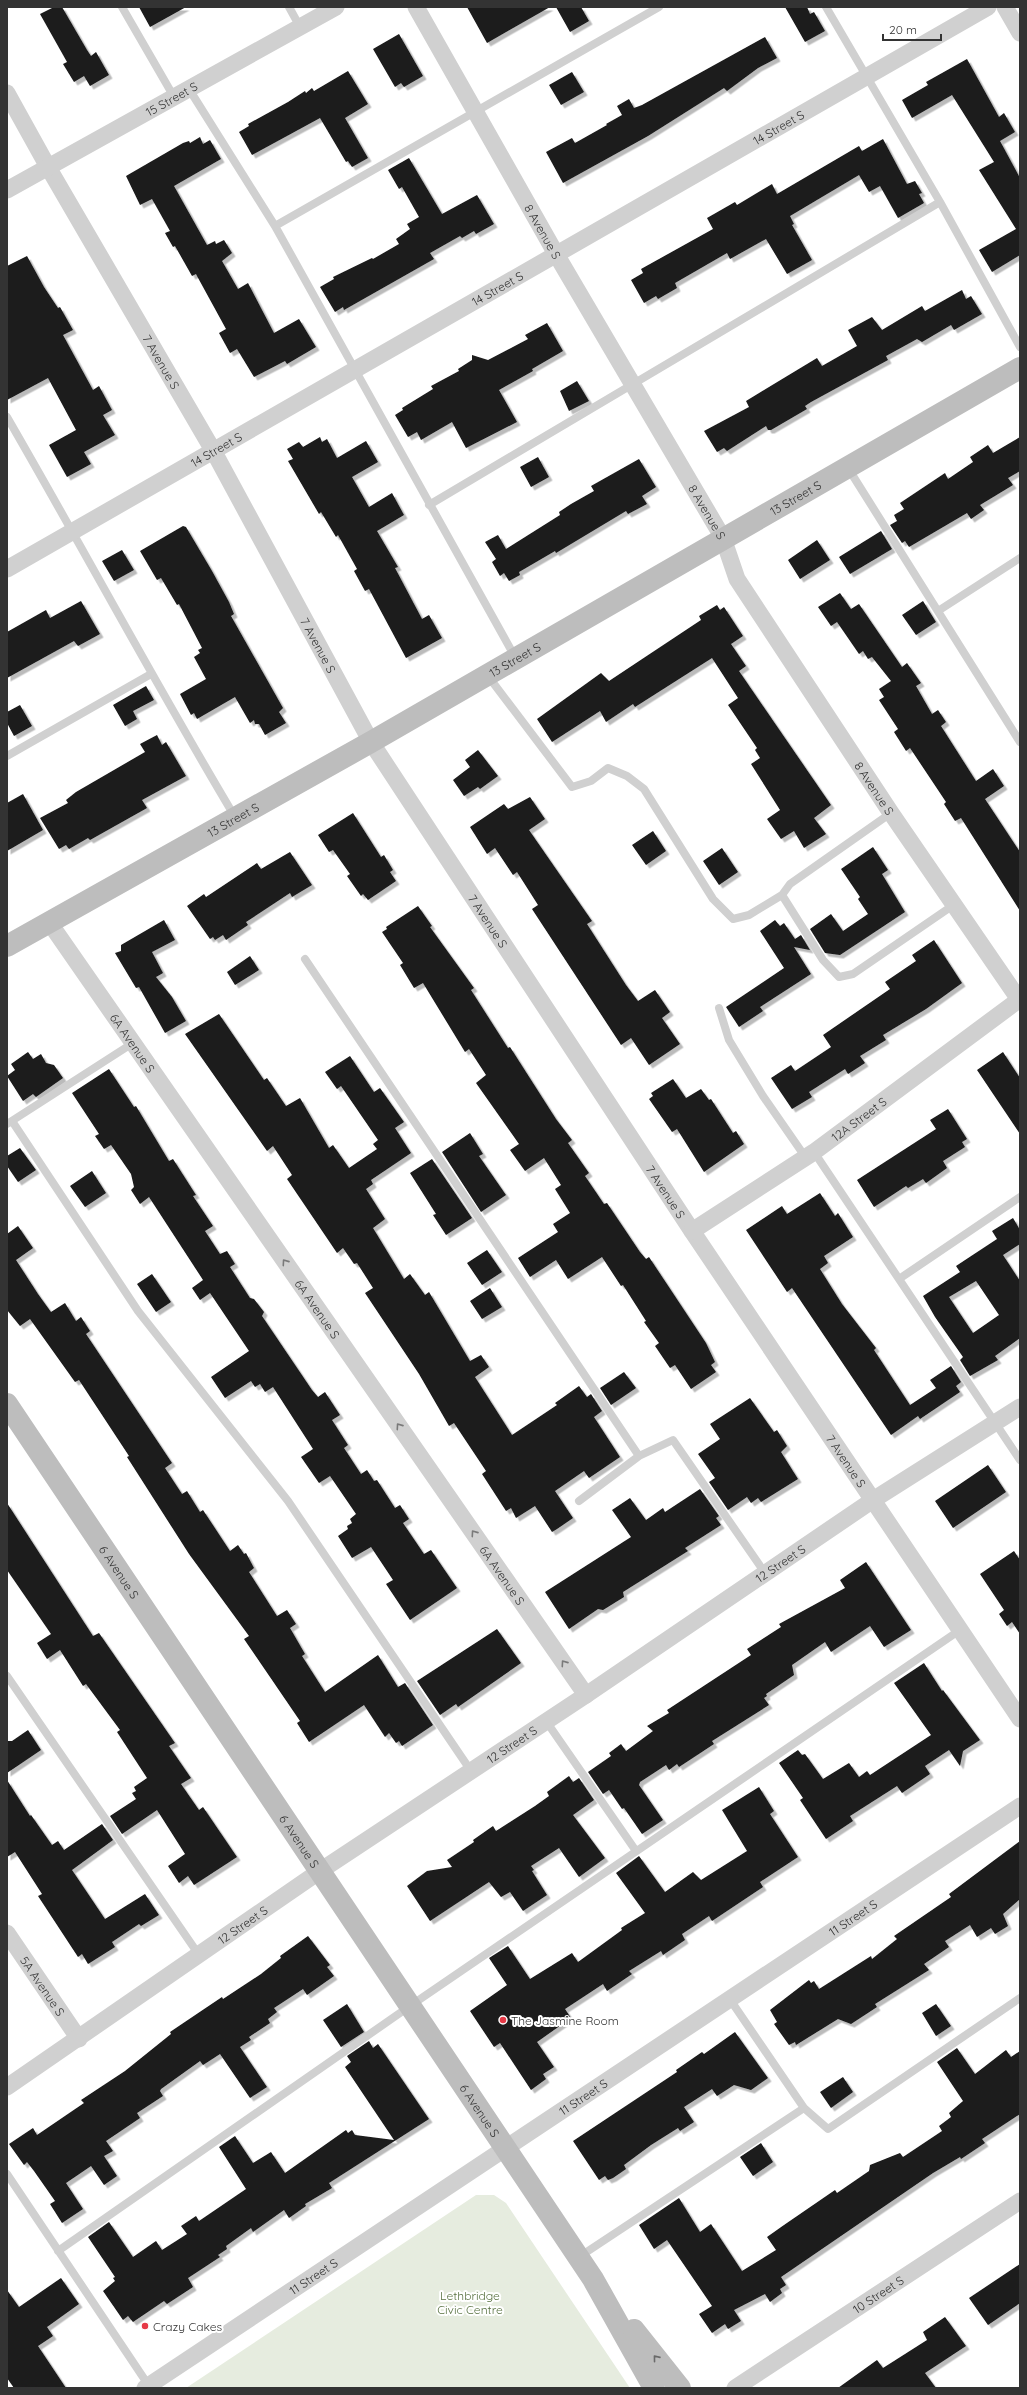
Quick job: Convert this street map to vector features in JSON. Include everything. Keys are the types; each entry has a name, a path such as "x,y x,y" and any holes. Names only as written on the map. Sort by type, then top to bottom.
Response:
{"main road":[{"name":"13 Street S","path":"7,946 371,742 515,657 1020,368"},
{"name":"6 Avenue S","path":"7,1404 579,2257 593,2279 654,2388"},
{"name":"6 Avenue S","path":"593,2279 680,2388"}],"street":[{"name":"15 Street S","path":"7,190 336,7"},
{"name":"8 Avenue S","path":"416,7 556,254 723,538 737,579 891,813 1020,1000"},
{"name":"14 Street S","path":"7,569 214,452 988,7"},
{"path":"1005,7 1020,33"},
{"name":"7 Avenue S","path":"7,93 48,167 214,452 371,742 692,1231 1020,1719"},
{"name":"6A Avenue S","path":"49,922 586,1695"},
{"name":"12A Street S","path":"692,1231 810,1155 1020,1000"},
{"name":"12 Street S","path":"7,2087 79,2039 320,1870 586,1695 873,1500 1020,1407"},
{"name":"11 Street S","path":"147,2387 729,1998 1020,1806"},
{"name":"5A Avenue S","path":"7,1933 79,2039"},
{"name":"10 Street S","path":"736,2388 1020,2200"}],"lane":[{"path":"122,7 174,97"},
{"path":"289,7 300,27"},
{"path":"275,226 659,7"},
{"path":"826,7 940,202 1020,347"},
{"path":"189,89 275,226 354,371 515,657"},
{"path":"429,505 940,202"},
{"path":"7,417 73,532 151,674 236,817"},
{"path":"847,467 1020,742"},
{"path":"938,611 1020,558"},
{"path":"7,756 151,674"},
{"path":"486,674 572,787 591,781 608,768 627,776 644,789 713,899 733,919 749,915 782,895 790,884 891,813"},
{"path":"782,895 822,960 839,977 853,974 955,904"},
{"path":"305,958 639,1456"},
{"path":"719,1008 729,1040 763,1096 810,1155 899,1279 1020,1460"},
{"path":"133,1043 9,1122 138,1311 288,1500 471,1770"},
{"path":"899,1279 1020,1197"},
{"path":"579,1501 639,1456 672,1440 765,1574"},
{"path":"58,2251 410,2006 960,1630"},
{"path":"7,1676 199,1955"},
{"path":"546,1721 636,1851"},
{"path":"729,1998 804,2108 828,2129 1020,1998"},
{"path":"579,2257 804,2108"},
{"path":"7,2174 147,2387"}],"green space":[{"name":"Lethbridge Civic Centre","path":"476,2195 494,2195 506,2203 630,2388 186,2388"}],"building":[{"path":"54,7 62,7 91,56 96,52 109,75 90,86 84,76 74,82 63,64 67,62 40,14"},
{"path":"139,7 186,7 150,27"},
{"path":"467,7 550,7 487,43"},
{"path":"556,7 581,7 589,21 570,32"},
{"path":"785,7 807,7 810,14 814,12 825,31 805,42"},
{"path":"399,34 423,76 404,87 401,83 395,87 373,49"},
{"path":"765,37 777,58 758,68 727,91 724,88 648,136 563,183 546,152 572,138 575,143 607,125 606,124 622,115 617,106 629,99 634,108 642,105"},
{"path":"967,59 999,117 1004,113 1015,132 1000,141 1020,178 1020,255 992,272 979,250 1016,229 979,170 994,162 952,95 912,118 902,100 928,85 926,82"},
{"path":"348,71 368,104 345,118 368,158 352,167 348,161 346,162 320,118 252,155 239,132 249,126 248,124 305,91 306,93 312,88 314,91"},
{"path":"572,72 584,92 561,105 549,85"},
{"path":"200,137 203,144 210,140 221,159 174,186 207,245 215,241 216,244 224,240 232,253 222,261 238,289 248,283 274,333 299,319 316,347 287,364 285,361 254,377 237,349 230,353 219,333 226,329 196,274 192,276 175,246 173,247 165,233 170,231 152,199 140,205 126,176 183,143 189,141 190,143"},
{"path":"883,139 907,184 915,181 922,193 919,194 924,203 898,218 880,186 869,192 859,175 790,216 794,224 792,225 812,260 787,274 766,239 730,259 727,253 675,283 677,288 658,299 656,296 644,303 631,280 643,273 641,269 713,229 707,218 735,202 737,205 772,184 777,194 859,146 862,151"},
{"path":"409,158 442,214 477,195 494,224 476,234 474,231 462,238 460,236 430,253 434,259 344,310 343,307 335,312 320,287 334,279 333,277 372,258 373,259 399,244 396,239 410,229 407,224 419,217 402,187 399,189 388,170"},
{"path":"27,256 44,287 58,308 60,307 73,330 63,335 93,390 99,386 112,410 103,415 115,435 84,452 91,464 67,477 49,445 76,430 48,378 7,400 7,266"},
{"path":"962,290 966,299 971,296 982,314 954,330 951,325 922,342 917,339 886,356 888,360 811,402 805,406 807,409 771,430 768,430 766,426 727,451 724,448 717,452 704,431 749,407 746,401 817,358 822,366 857,346 848,330 872,317 882,330 922,306 925,311"},
{"path":"547,323 563,351 532,369 533,371 499,390 517,422 466,448 452,422 421,440 417,432 408,437 395,415 403,410 402,408 433,389 431,386 459,371 458,369 472,360 472,355 488,360 528,339 525,335"},
{"path":"577,381 589,401 569,411 560,391"},
{"path":"320,437 322,442 327,439 337,458 366,441 378,462 352,477 369,507 392,493 404,515 377,531 398,567 395,568 422,619 429,615 442,638 406,658 369,589 365,591 354,571 357,569 338,535 336,537 321,512 319,514 288,461 293,459 287,449 299,442 303,447"},
{"path":"1020,437 1020,471 1008,478 1013,485 980,505 984,510 971,519 967,513 909,547 905,541 902,543 890,525 897,521 894,515 904,509 900,503 945,473 948,479 973,462 970,457 988,445 993,453"},
{"path":"538,457 549,477 531,487 520,467"},
{"path":"639,459 656,487 642,496 647,504 628,514 626,511 556,553 555,551 519,572 520,575 509,581 504,573 500,576 492,562 496,559 485,542 498,535 506,549 560,515 559,512 571,504 594,491 591,486"},
{"path":"183,526 186,527 212,571 229,602 234,614 231,616 283,708 279,712 286,723 265,735 259,724 255,724 254,720 250,723 235,697 197,719 194,713 191,715 180,694 206,679 194,657 200,653 198,650 202,648 179,604 177,605 161,578 157,580 140,551"},
{"path":"881,531 892,549 850,574 839,557"},
{"path":"817,540 830,560 800,579 788,560"},
{"path":"122,550 134,570 114,581 102,561"},
{"path":"840,593 851,609 859,604 902,667 907,663 921,683 916,686 932,714 938,710 946,722 941,726 976,781 993,769 1004,786 985,799 1020,852 1020,911 961,818 955,821 944,804 946,802 910,748 906,751 894,732 898,729 879,700 884,697 879,689 891,681 872,657 868,659 863,651 859,654 837,622 831,626 818,607"},
{"path":"81,601 100,634 78,646 74,641 7,678 7,632 46,610 50,618"},
{"path":"923,601 936,622 916,635 902,615"},
{"path":"717,605 720,610 724,607 743,636 731,644 746,666 739,671 831,805 814,818 826,834 804,848 794,831 781,839 767,819 780,810 751,764 760,758 755,750 757,748 728,705 738,698 712,658 635,707 633,704 606,722 600,711 552,742 537,719 601,673 609,681 701,620 699,616"},
{"path":"146,686 154,700 133,711 137,719 125,726 113,705"},
{"path":"20,705 32,726 14,736 7,723 7,712"},
{"path":"157,735 162,745 166,742 186,776 142,800 147,808 90,840 88,838 69,849 66,845 59,849 40,818 68,803 66,800 76,792 145,752 140,744"},
{"path":"478,750 498,776 480,789 478,787 464,796 453,780 470,767 465,760"},
{"path":"23,794 43,830 7,851 7,803"},
{"path":"530,797 545,819 529,830 592,921 587,924 626,985 638,1001 655,990 670,1012 662,1018 680,1044 649,1065 631,1038 621,1045 532,909 538,905 517,872 513,875 495,848 487,854 470,827 504,804 508,809"},
{"path":"353,813 381,857 384,855 393,870 390,872 396,881 368,900 363,894 361,896 347,876 350,874 333,850 329,852 318,835"},
{"path":"653,831 666,851 646,865 632,845"},
{"path":"873,847 888,870 882,874 905,912 840,955 825,953 810,929 831,914 843,931 868,914 858,899 860,897 841,869"},
{"path":"722,848 738,872 719,885 703,861"},
{"path":"290,852 312,885 292,897 290,893 246,922 248,925 226,940 223,935 215,940 213,937 210,939 187,906 204,894 206,897 257,863 261,869"},
{"path":"418,906 432,926 430,927 474,988 471,990 508,1048 510,1047 556,1119 572,1140 568,1143 589,1173 585,1176 604,1204 607,1203 640,1252 646,1259 649,1257 706,1343 715,1362 711,1365 716,1372 691,1389 675,1365 670,1368 655,1346 659,1343 644,1322 646,1321 623,1285 621,1286 602,1257 568,1279 556,1260 530,1277 518,1258 558,1232 553,1224 570,1213 555,1189 561,1185 544,1158 525,1171 510,1150 519,1144 476,1083 486,1075 469,1049 465,1052 423,983 414,988 400,965 403,963 382,932 387,929 386,927"},
{"path":"164,920 175,940 152,952 163,973 156,977 172,997 186,1021 165,1033 139,987 136,988 115,953 121,951 121,945"},
{"path":"775,920 780,926 784,923 795,939 801,935 810,950 794,947 811,974 760,1007 763,1011 739,1027 726,1007 784,968 760,931"},
{"path":"934,940 962,983 926,1009 883,1035 886,1040 860,1056 865,1063 848,1074 845,1069 809,1092 812,1097 792,1109 771,1078 791,1065 795,1071 831,1047 823,1035 890,989 885,982 916,961 912,955"},
{"path":"250,956 259,970 235,985 227,972"},
{"path":"219,1014 264,1080 267,1078 286,1106 300,1098 329,1148 333,1145 349,1168 377,1149 373,1144 378,1140 341,1086 337,1089 325,1072 350,1056 374,1092 380,1088 404,1122 395,1128 411,1153 371,1180 373,1184 366,1189 385,1219 373,1228 404,1279 410,1274 425,1295 429,1292 470,1361 481,1355 489,1367 475,1377 512,1435 557,1405 555,1403 579,1386 587,1397 591,1394 602,1411 594,1417 620,1457 589,1478 584,1471 555,1491 573,1518 557,1529 552,1532 535,1506 516,1518 511,1508 506,1511 482,1474 486,1471 454,1423 449,1426 419,1374 365,1293 373,1288 357,1263 354,1264 343,1248 337,1253 287,1179 292,1175 273,1146 267,1151 185,1034"},
{"path":"28,1052 33,1059 41,1054 46,1063 54,1065 63,1078 36,1097 33,1094 23,1101 7,1076 15,1070 11,1064"},
{"path":"1003,1052 1020,1078 1020,1134 977,1070"},
{"path":"109,1069 134,1107 136,1106 169,1161 173,1159 196,1195 193,1196 213,1226 205,1231 220,1254 227,1251 235,1264 230,1267 250,1298 254,1299 264,1312 262,1316 312,1390 318,1397 325,1392 340,1415 332,1420 348,1445 344,1448 361,1474 367,1470 374,1481 377,1480 395,1508 400,1505 409,1519 403,1523 424,1554 431,1550 457,1588 410,1620 386,1584 393,1580 371,1547 352,1558 338,1536 348,1529 347,1526 352,1523 350,1519 356,1514 330,1476 319,1483 301,1457 313,1449 273,1387 265,1392 260,1384 255,1387 251,1381 225,1398 211,1377 249,1351 210,1293 200,1300 192,1288 203,1280 149,1197 140,1204 131,1190 134,1187 131,1174 111,1145 104,1149 95,1136 99,1134 72,1093"},
{"path":"673,1079 686,1098 701,1089 709,1100 711,1099 733,1133 736,1131 744,1144 704,1172 677,1129 672,1132 649,1099 653,1096 651,1093"},
{"path":"948,1109 967,1139 962,1142 965,1147 943,1161 947,1168 926,1183 923,1179 908,1188 906,1186 874,1207 857,1180 936,1129 930,1120"},
{"path":"470,1133 483,1154 479,1156 506,1195 481,1212 442,1152"},
{"path":"20,1148 36,1170 18,1182 7,1166 7,1156"},
{"path":"432,1159 472,1218 446,1235 433,1215 436,1214 410,1173"},
{"path":"92,1171 106,1193 85,1207 70,1186"},
{"path":"820,1193 835,1216 838,1213 853,1237 824,1256 828,1263 820,1269 842,1304 876,1348 874,1350 910,1405 936,1388 930,1380 951,1366 961,1382 956,1386 960,1392 920,1419 918,1416 891,1435 792,1288 787,1292 746,1230 782,1206 787,1214"},
{"path":"1013,1218 1020,1230 1020,1244 1003,1255 1020,1281 1020,1338 995,1356 998,1360 970,1376 960,1360 963,1357 935,1317 923,1296 960,1272 956,1266 997,1239 992,1231","holes":["976,1281 999,1315 973,1333 949,1297"]},
{"path":"18,1226 33,1248 16,1260 38,1294 51,1312 65,1303 76,1321 81,1317 90,1331 86,1334 172,1463 165,1468 182,1494 187,1491 200,1512 203,1510 230,1551 238,1545 244,1554 246,1553 254,1568 249,1572 277,1616 287,1610 296,1624 290,1628 305,1654 302,1656 325,1692 378,1655 398,1687 405,1683 433,1725 402,1746 399,1741 396,1743 389,1733 385,1737 364,1705 309,1742 297,1723 300,1721 244,1639 249,1636 189,1554 127,1457 129,1456 79,1380 75,1382 30,1319 20,1326 7,1310 7,1234"},
{"path":"487,1250 502,1272 482,1285 467,1263"},
{"path":"152,1274 171,1302 156,1312 137,1284"},
{"path":"490,1288 502,1307 482,1319 470,1301"},
{"path":"624,1372 636,1388 611,1405 600,1388"},
{"path":"750,1398 774,1432 777,1430 787,1446 781,1452 798,1479 761,1502 758,1498 751,1503 747,1497 728,1510 709,1482 715,1478 698,1454 720,1439 710,1424"},
{"path":"988,1465 1006,1492 953,1528 935,1501"},
{"path":"700,1489 719,1516 716,1518 721,1525 685,1548 688,1551 623,1592 624,1597 603,1610 598,1609 569,1629 545,1592 631,1537 612,1510 630,1498 646,1520 663,1508 665,1512"},
{"path":"7,1503 93,1636 99,1633 175,1743 169,1746 191,1778 181,1784 199,1810 203,1807 237,1857 194,1885 188,1876 179,1883 168,1866 185,1854 157,1810 122,1834 110,1816 136,1799 132,1793 136,1791 134,1787 147,1778 117,1732 120,1730 86,1684 83,1686 60,1650 47,1659 37,1643 51,1634 7,1570"},
{"path":"1014,1551 1020,1560 1020,1634 1012,1622 1007,1626 999,1614 1004,1610 980,1574"},
{"path":"866,1562 911,1630 884,1647 870,1626 831,1652 825,1642 792,1665 794,1675 766,1694 767,1696 764,1698 769,1705 712,1741 714,1744 679,1767 677,1764 669,1770 666,1765 640,1782 639,1785 663,1820 642,1834 624,1808 622,1809 609,1790 603,1794 588,1772 611,1756 609,1753 621,1744 626,1751 653,1731 647,1726 669,1713 667,1710 751,1655 747,1649 781,1627 779,1624 845,1588 840,1580"},
{"path":"497,1629 521,1663 458,1707 456,1704 440,1715 417,1681"},
{"path":"924,1663 942,1691 943,1690 980,1740 963,1751 960,1766 949,1750 925,1766 930,1774 902,1793 897,1786 850,1816 853,1821 826,1839 800,1800 803,1798 779,1763 798,1750 802,1755 805,1754 823,1779 849,1763 859,1777 867,1771 870,1775 931,1735 894,1683"},
{"path":"28,1730 41,1750 7,1773 7,1741 12,1741"},
{"path":"569,1776 573,1782 579,1778 594,1800 573,1815 605,1858 579,1877 559,1848 531,1866 534,1870 532,1871 547,1895 523,1911 510,1892 501,1897 489,1882 430,1921 407,1886 427,1871 452,1867 447,1860 474,1842 473,1840 493,1826 496,1831 535,1806 549,1796 547,1792"},
{"path":"7,1780 30,1816 31,1815 52,1845 58,1841 64,1850 102,1824 113,1840 72,1870 105,1919 145,1894 159,1915 141,1926 139,1924 112,1942 115,1947 88,1964 82,1954 78,1957 38,1896 42,1894 15,1852 7,1857"},
{"path":"759,1787 774,1811 770,1814 798,1857 760,1882 763,1887 712,1921 709,1916 682,1934 685,1940 663,1955 661,1951 629,1971 632,1974 607,1991 603,1984 565,2009 571,2018 537,2042 554,2067 543,2074 546,2079 531,2090 500,2043 494,2047 470,2011 507,1985 489,1958 508,1946 530,1979 572,1953 578,1962 622,1930 621,1928 645,1913 616,1873 639,1856 665,1892 693,1872 701,1880 747,1851 722,1810"},
{"path":"1020,1841 1020,1899 1003,1914 1008,1926 995,1934 991,1928 977,1937 970,1925 945,1941 949,1947 924,1964 929,1970 875,2004 877,2007 851,2024 838,2019 796,2045 795,2042 789,2045 774,2024 777,2022 770,2010 809,1980 811,1983 814,1981 819,1989 871,1956 872,1959 897,1939 894,1936 951,1897 949,1894"},
{"path":"308,1936 330,1965 327,1967 334,1976 307,1995 303,1989 274,2008 277,2012 268,2019 270,2023 249,2037 251,2040 240,2047 267,2087 250,2098 220,2054 203,2065 200,2061 161,2089 160,2091 163,2096 137,2113 140,2118 106,2141 113,2151 104,2156 117,2176 104,2185 91,2166 66,2183 83,2209 62,2223 50,2204 55,2201 27,2162 24,2165 9,2144 33,2128 37,2135 84,2103 81,2100 125,2071 171,2034 170,2032 222,1997 223,1999 261,1974 281,1958 280,1956"},
{"path":"347,2004 364,2032 341,2047 323,2020"},
{"path":"936,2004 951,2026 936,2036 922,2013"},
{"path":"735,2032 768,2078 751,2090 734,2085 717,2096 712,2089 684,2107 694,2122 680,2131 678,2128 651,2145 624,2165 626,2169 613,2178 608,2180 605,2176 599,2180 573,2141 677,2072 676,2070 702,2052 704,2054"},
{"path":"369,2041 373,2048 378,2044 429,2119 329,2183 332,2188 305,2204 306,2206 289,2218 284,2210 253,2232 251,2228 226,2246 227,2249 218,2255 220,2257 188,2278 193,2287 167,2304 164,2301 133,2322 128,2316 123,2320 103,2291 115,2281 113,2278 115,2277 88,2237 109,2222 133,2257 156,2241 162,2250 187,2234 181,2226 196,2216 199,2221 246,2189 219,2147 235,2136 253,2163 271,2152 285,2173 346,2130 348,2133 352,2130 355,2135 394,2140 345,2067 351,2062 347,2056"},
{"path":"957,2048 975,2074 1006,2050 1011,2057 1020,2051 1020,2114 982,2139 985,2143 961,2159 960,2157 933,2173 781,2277 786,2285 780,2289 782,2293 770,2302 765,2294 734,2310 741,2321 728,2329 725,2324 712,2333 699,2314 712,2306 667,2240 654,2249 639,2225 679,2198 700,2232 711,2224 742,2271 776,2250 767,2237 784,2225 835,2190 837,2193 869,2171 870,2165 900,2153 903,2157 942,2131 939,2126 951,2117 949,2113 963,2101 937,2062"},
{"path":"843,2077 853,2092 831,2108 820,2092"},
{"path":"761,2143 773,2162 753,2176 740,2157"},
{"path":"1020,2264 1020,2303 988,2325 969,2298"},
{"path":"61,2278 79,2304 47,2327 53,2336 38,2346 66,2388 14,2388 7,2378 7,2290 19,2307"},
{"path":"945,2317 966,2346 925,2373 936,2388 838,2388 877,2360 883,2368 927,2340 923,2332"}],"place":[{"name":"The Jasmine Room","path":"503,2020"},
{"name":"Crazy Cakes","path":"145,2326"}]}
